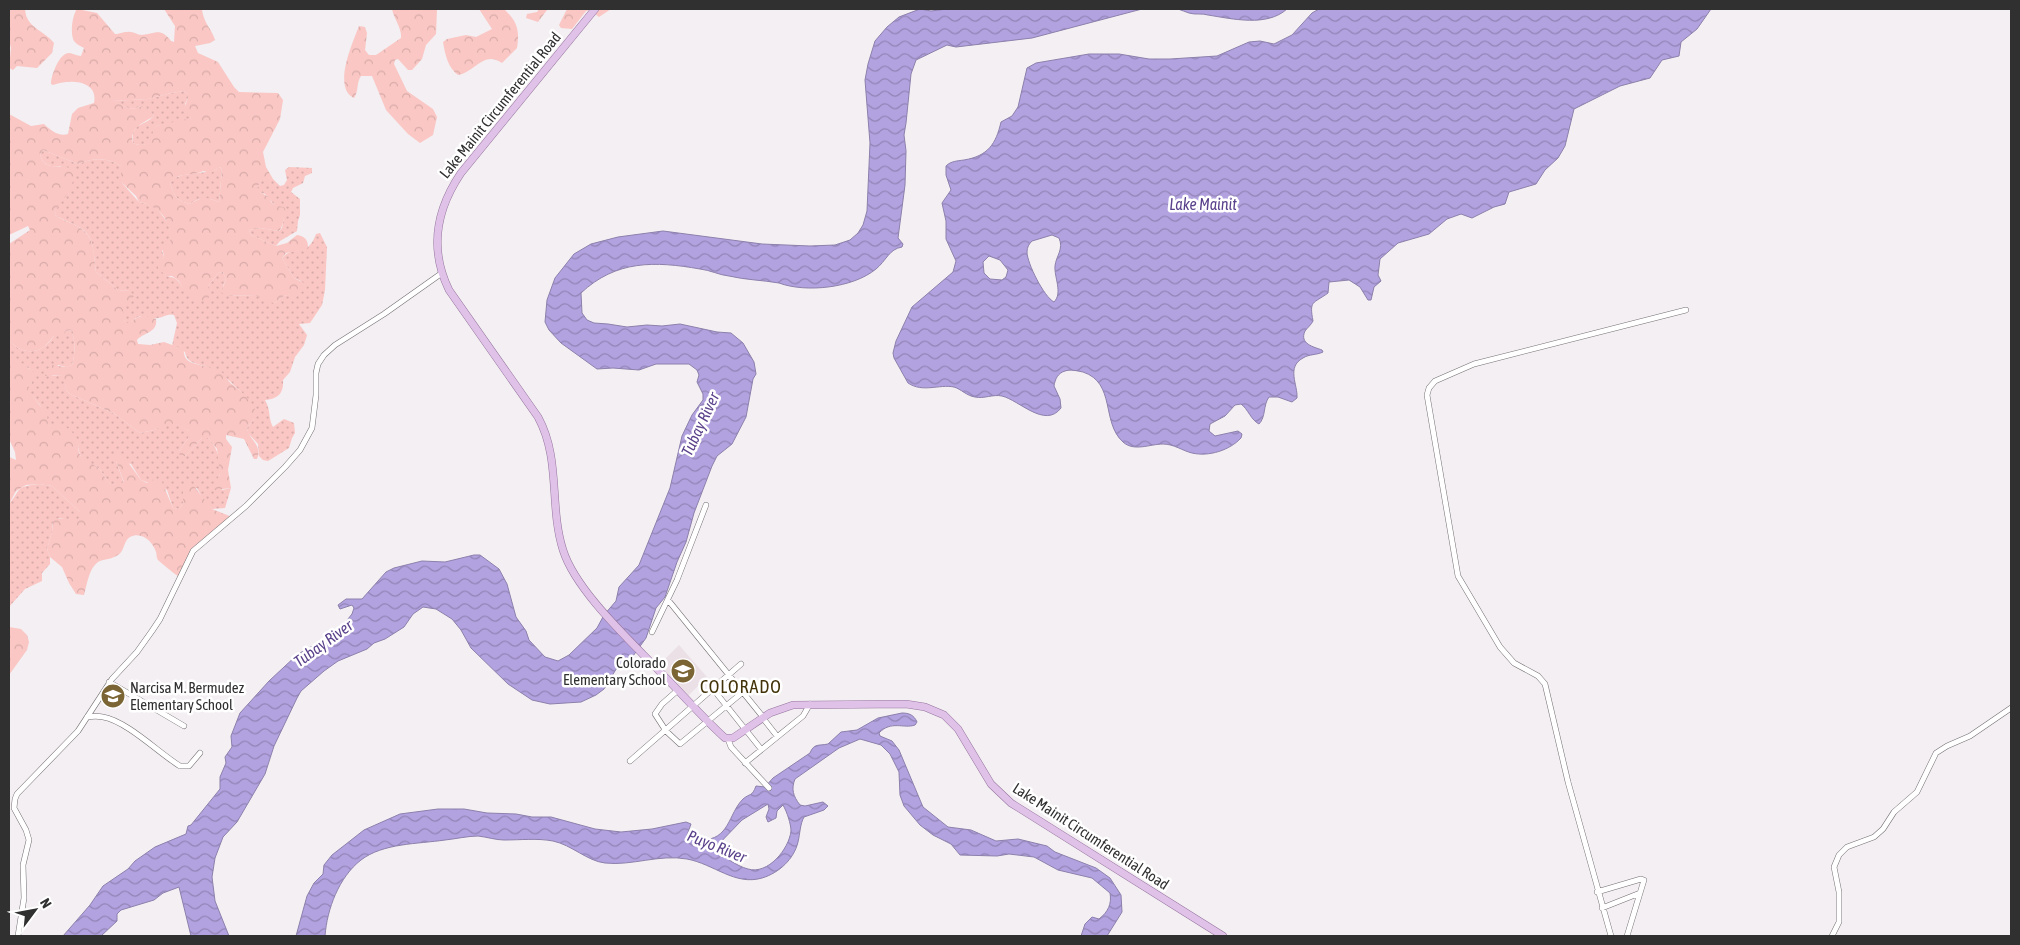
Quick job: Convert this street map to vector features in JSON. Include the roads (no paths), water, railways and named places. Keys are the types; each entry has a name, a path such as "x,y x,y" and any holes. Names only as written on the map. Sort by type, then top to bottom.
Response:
{"main road":[{"name":"Lake Mainit Circumferential Road","path":"595,9 461,174 447,194 441,212 438,234 438,252 442,273 454,298 538,417 546,433 551,454 560,543 573,574 641,651 708,721 728,739 736,736 763,717 784,707 810,704 906,704 925,707 939,712 950,720 963,735 992,784 1005,798 1223,936"}],"street":[{"path":"18,936 24,898 23,865 29,840 26,830 14,808 15,799 64,747 87,717 109,682 137,652 160,619 193,551 246,506 285,467 307,440 314,416 316,373 318,364 324,355 335,345 384,314 442,273"},
{"path":"1611,936 1597,892 1568,782 1545,684 1538,676 1514,663 1500,647 1458,576 1428,395 1429,388 1435,381 1474,364 1686,310"},
{"path":"652,632 668,600 706,505"},
{"path":"668,600 777,736"},
{"path":"630,761 741,664"},
{"path":"109,682 184,726"},
{"path":"678,690 655,711 656,717 666,731 680,744 742,692"},
{"path":"713,690 762,749"},
{"path":"745,763 803,716 810,704"},
{"path":"1832,936 1839,922 1838,892 1834,867 1839,855 1847,847 1874,837 1883,829 1894,812 1917,792 1936,753 1970,736 2011,708"},
{"path":"87,717 104,717 115,721 151,743 180,766 188,766 200,753"},
{"path":"728,739 730,747 769,788"},
{"path":"1597,892 1642,879 1644,882 1627,936"},
{"path":"1602,908 1640,894"}],"water":[{"name":"Tubay River","path":"920,9 931,11 947,9 1142,9 1032,38 956,47 947,45 916,60 911,74 904,135 906,151 905,185 898,238 903,244 902,247 894,250 876,269 855,281 829,287 802,288 722,275 683,266 652,264 622,269 608,274 594,282 581,293 582,313 587,320 594,323 627,327 680,324 731,333 743,343 754,362 756,374 753,379 746,417 732,444 717,456 712,466 665,597 656,608 646,638 633,656 618,666 604,689 581,702 550,704 532,700 508,684 471,648 452,619 436,609 423,607 413,614 404,627 385,639 374,643 367,649 338,661 301,691 274,746 265,774 237,822 223,837 215,858 212,877 215,901 229,936 191,936 179,887 163,893 154,900 121,910 117,914 117,921 101,936 63,936 90,905 103,886 155,847 186,834 188,826 191,825 220,789 220,777 226,763 225,757 232,747 231,736 240,713 269,681 298,654 320,642 344,624 354,608 352,605 340,609 338,605 346,599 362,599 386,572 422,561 445,562 480,555 499,569 507,584 516,617 526,631 529,640 545,657 558,661 569,655 597,628 604,615 616,601 619,587 639,565 670,488 682,436 692,415 703,400 703,394 697,382 699,375 697,370 689,364 656,364 639,370 597,369 561,343 549,330 545,322 547,300 555,278 574,254 591,244 618,237 663,231 762,244 835,245 850,240 863,225 867,211 870,143 865,80 868,64 875,41 887,27 899,17"},
{"path":"1178,9 1287,9 1279,15 1270,18 1249,20 1191,14"},
{"name":"Lake Mainit","path":"1319,9 1711,9 1697,29 1681,42 1679,56 1662,60 1650,78 1620,86 1574,109 1565,146 1558,158 1545,170 1536,184 1509,192 1505,204 1494,207 1472,218 1461,214 1447,219 1429,234 1398,243 1380,259 1378,275 1381,281 1374,287 1371,300 1368,300 1360,287 1349,280 1329,282 1328,293 1313,303 1313,321 1304,335 1304,339 1308,344 1323,352 1305,357 1295,366 1294,376 1297,398 1292,402 1278,397 1269,397 1263,418 1259,424 1241,404 1235,405 1225,416 1210,424 1209,431 1215,436 1238,431 1242,434 1241,438 1231,446 1219,452 1199,454 1167,444 1142,447 1127,445 1116,434 1100,385 1093,377 1074,370 1063,372 1056,379 1054,386 1060,399 1061,408 1055,414 1047,416 1032,411 1002,396 975,397 954,387 925,388 908,383 894,358 893,353 896,341 912,307 953,272 956,261 946,239 946,221 942,203 951,190 946,175 946,166 952,162 972,158 990,148 1001,122 1012,116 1018,107 1027,68 1036,63 1089,54 1119,54 1149,59 1217,56 1249,42 1260,41 1274,44 1292,35 1312,13","holes":["1052,235 1059,238 1061,246 1055,266 1058,294 1054,302 1046,294 1037,279 1027,252 1028,246 1032,241","989,256 1000,260 1008,270 1006,277 1002,280 990,279 984,273 983,262"]},
{"path":"905,713 911,715 916,720 915,725 888,727 879,733 880,736 892,741 899,750 923,807 948,827 971,830 996,841 1018,839 1047,846 1055,852 1096,868 1110,878 1121,895 1122,912 1107,936 1081,936 1085,924 1092,917 1099,919 1105,914 1110,904 1110,893 1092,878 1058,870 1034,857 1009,854 997,856 960,855 951,844 933,835 920,825 904,806 900,795 899,772 890,754 881,745 860,739 839,748 795,779 793,792 800,805 805,806 823,802 828,806 824,810 804,817 793,854 780,869 768,876 752,880 743,879 697,862 677,858 605,863 598,862 553,841 535,839 501,840 470,836 390,847 370,854 353,867 340,884 328,915 325,936 296,936 307,896 314,883 323,874 324,865 332,855 364,830 400,814 438,809 464,809 487,813 551,817 595,829 621,832 652,829 686,822 691,824 686,838 692,840 711,839 723,831 738,805 752,793 756,786 765,787 773,778 810,753 815,746 828,744 841,732 857,730 878,718","holes":["768,804 769,809 766,817 768,822 776,818 777,811 783,805 789,818 791,831 782,853 770,864 756,870 748,869 713,850 742,820"]}],"place":[{"name":"Colorado Elementary School","path":"683,671"},
{"name":"Narcisa M. Bermudez Elementary School","path":"113,696"}],"district":[{"name":"COLORADO","path":"741,686"}],"water label":[{"name":"Puyo River","path":"717,846"}]}
